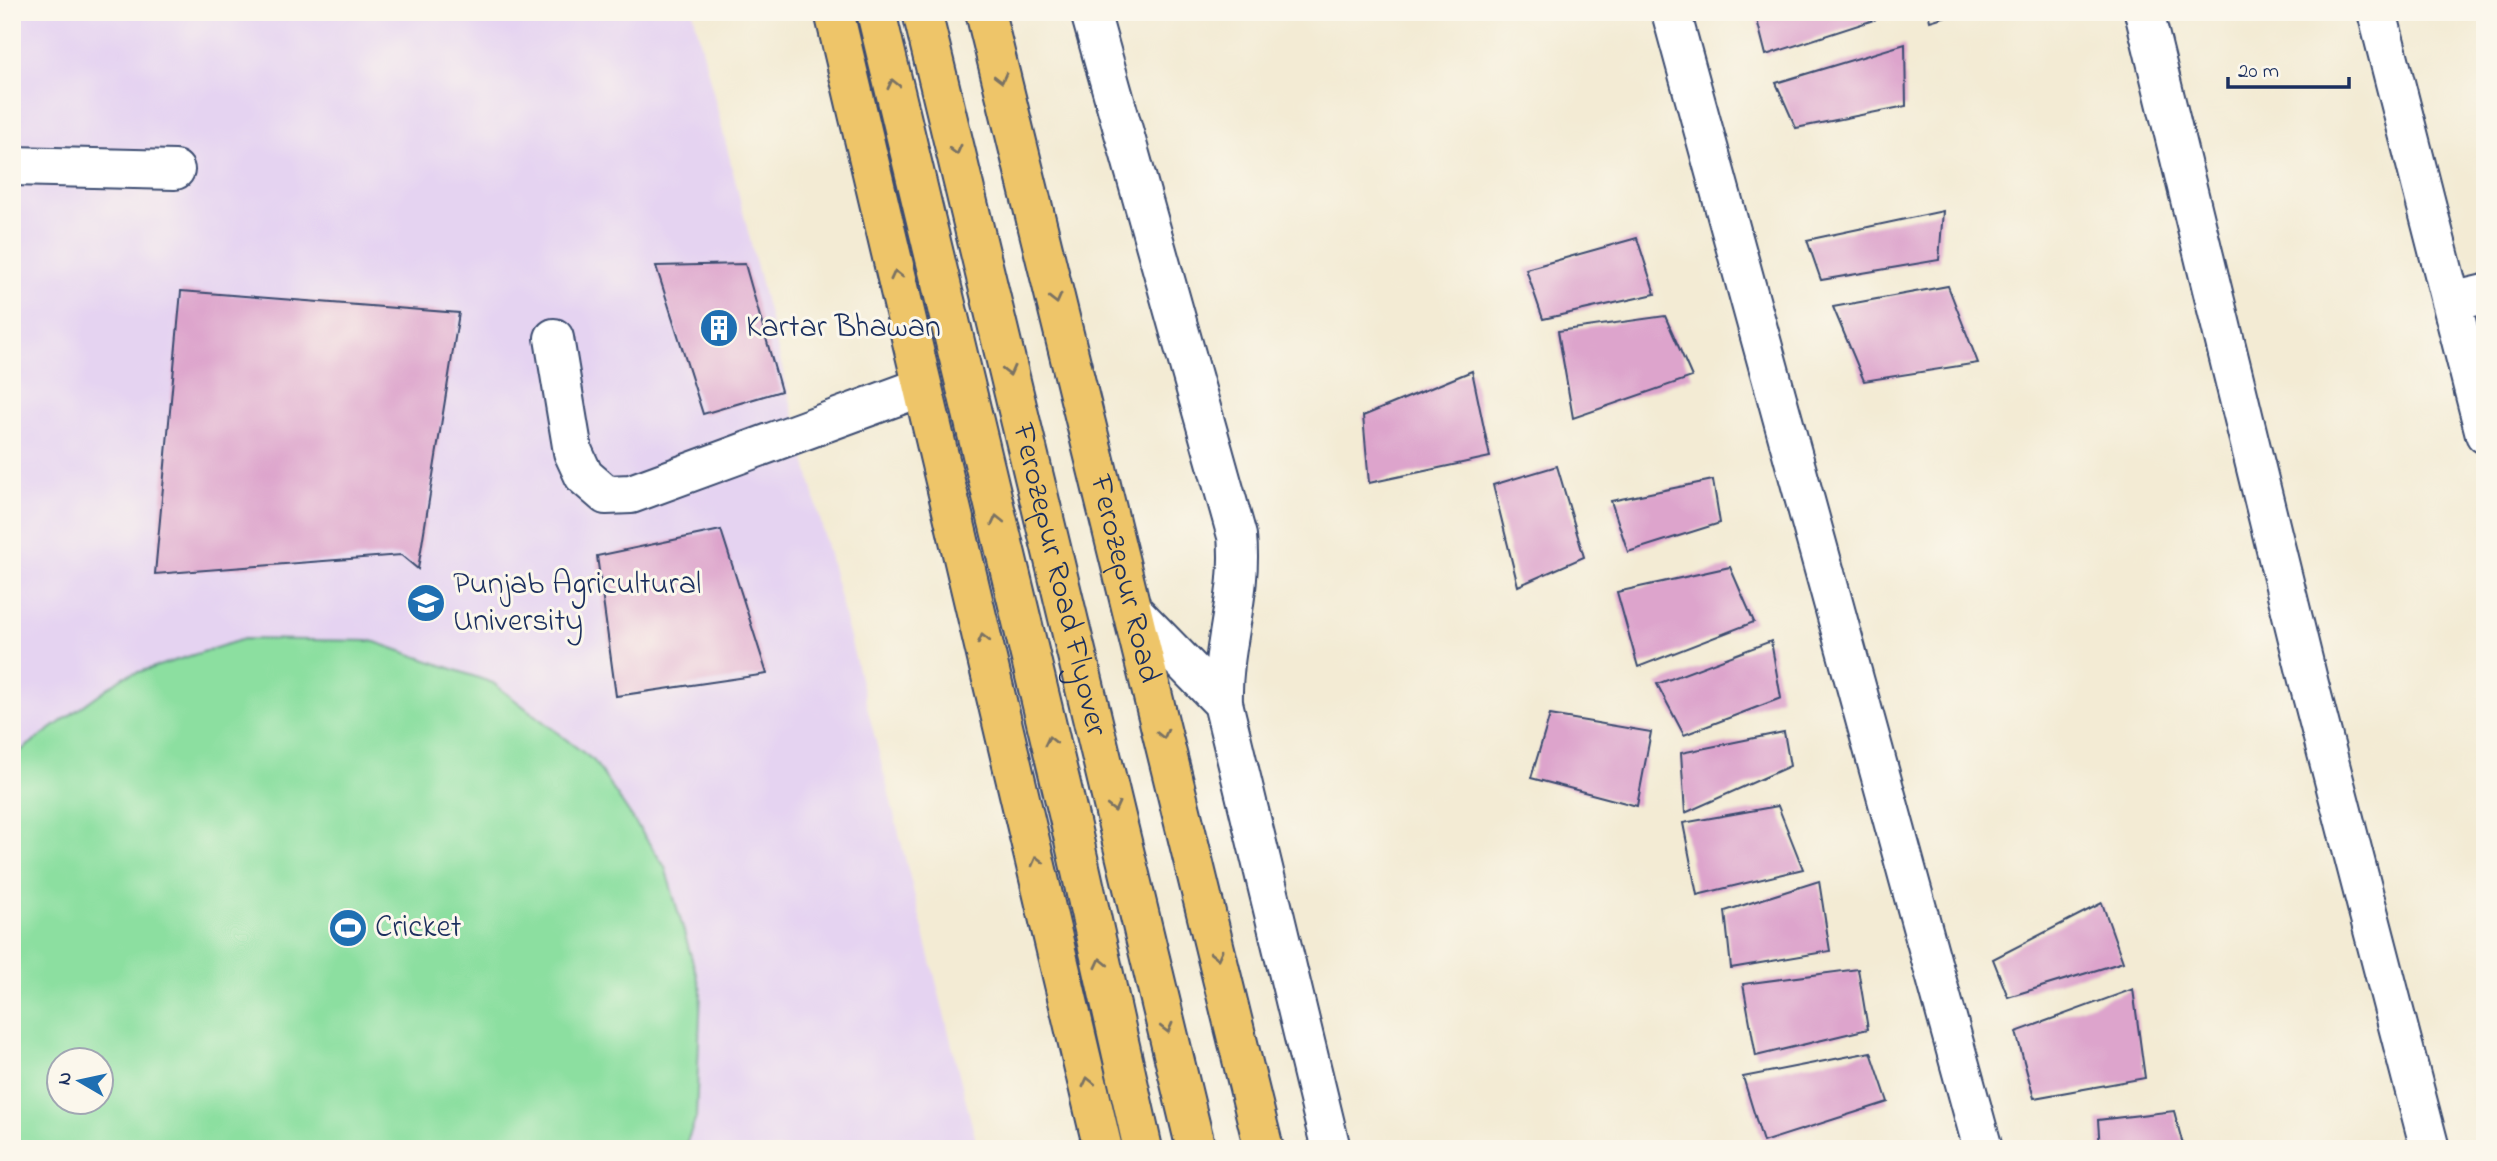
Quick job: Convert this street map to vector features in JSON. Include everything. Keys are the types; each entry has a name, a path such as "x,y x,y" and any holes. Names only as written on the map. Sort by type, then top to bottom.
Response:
{"main road":[{"path":"834,12 1103,1149"},
{"name":"Ferozepur Road Flyover","path":"876,12 1070,822 1143,1149"},
{"name":"Ferozepur Road Flyover","path":"922,12 1196,1149"},
{"name":"Ferozepur Road","path":"985,12 1264,1149"}],"street":[{"path":"1090,12 1237,536 1240,557 1237,595 1222,675 1223,703 1331,1149"},
{"path":"1671,12 1983,1149"},
{"path":"2144,12 2309,684 2430,1149"},
{"path":"2377,12 2468,298 2485,434"},
{"path":"12,166 175,170"},
{"path":"554,338 573,452 584,476 606,495 631,494 922,387"},
{"path":"1133,611 1223,703"}],"shaded area":[{"name":"Punjab Agricultural University","path":"12,12 693,12 978,1149 12,1149"}],"green space":[{"name":"Cricket","path":"244,639 372,641 493,683 594,761 665,867 701,990 696,1118 684,1149 12,1149 12,761 19,752 123,677"}],"building":[{"path":"1755,12 1882,12 1880,18 1766,55"},
{"path":"1928,12 1957,12 1957,13 1930,21"},
{"path":"1905,44 1906,106 1796,128 1776,83"},
{"path":"1943,211 1939,260 1821,280 1807,240"},
{"path":"1637,238 1655,294 1543,319 1526,269"},
{"name":"Kartar Bhawan","path":"745,264 781,391 703,414 656,266"},
{"path":"1948,286 1978,363 1864,381 1833,307"},
{"path":"181,291 459,313 418,569 401,555 155,574"},
{"path":"1665,316 1692,377 1573,418 1558,331"},
{"path":"1472,371 1490,457 1369,483 1363,416"},
{"path":"1557,466 1584,557 1518,586 1493,485"},
{"path":"1713,480 1720,523 1628,552 1611,501"},
{"path":"721,530 767,674 616,696 597,556"},
{"path":"1730,567 1754,622 1638,667 1617,592"},
{"path":"1771,641 1781,698 1684,735 1657,684"},
{"path":"1550,715 1651,732 1637,806 1531,778"},
{"path":"1784,732 1790,766 1685,813 1681,753"},
{"path":"1778,806 1803,869 1697,895 1683,823"},
{"path":"1819,881 1830,951 1731,968 1725,911"},
{"path":"2102,903 2123,962 2008,997 1993,959"},
{"path":"1858,969 1868,1029 1756,1056 1743,984"},
{"path":"2133,989 2145,1078 2034,1098 2016,1032"},
{"path":"1871,1052 1888,1102 1763,1142 1743,1077"},
{"path":"2174,1111 2184,1149 2100,1149 2098,1120"}],"place":[{"name":"Kartar Bhawan","path":"719,328"},
{"name":"Punjab Agricultural University","path":"426,603"},
{"name":"Cricket","path":"348,928"}]}
